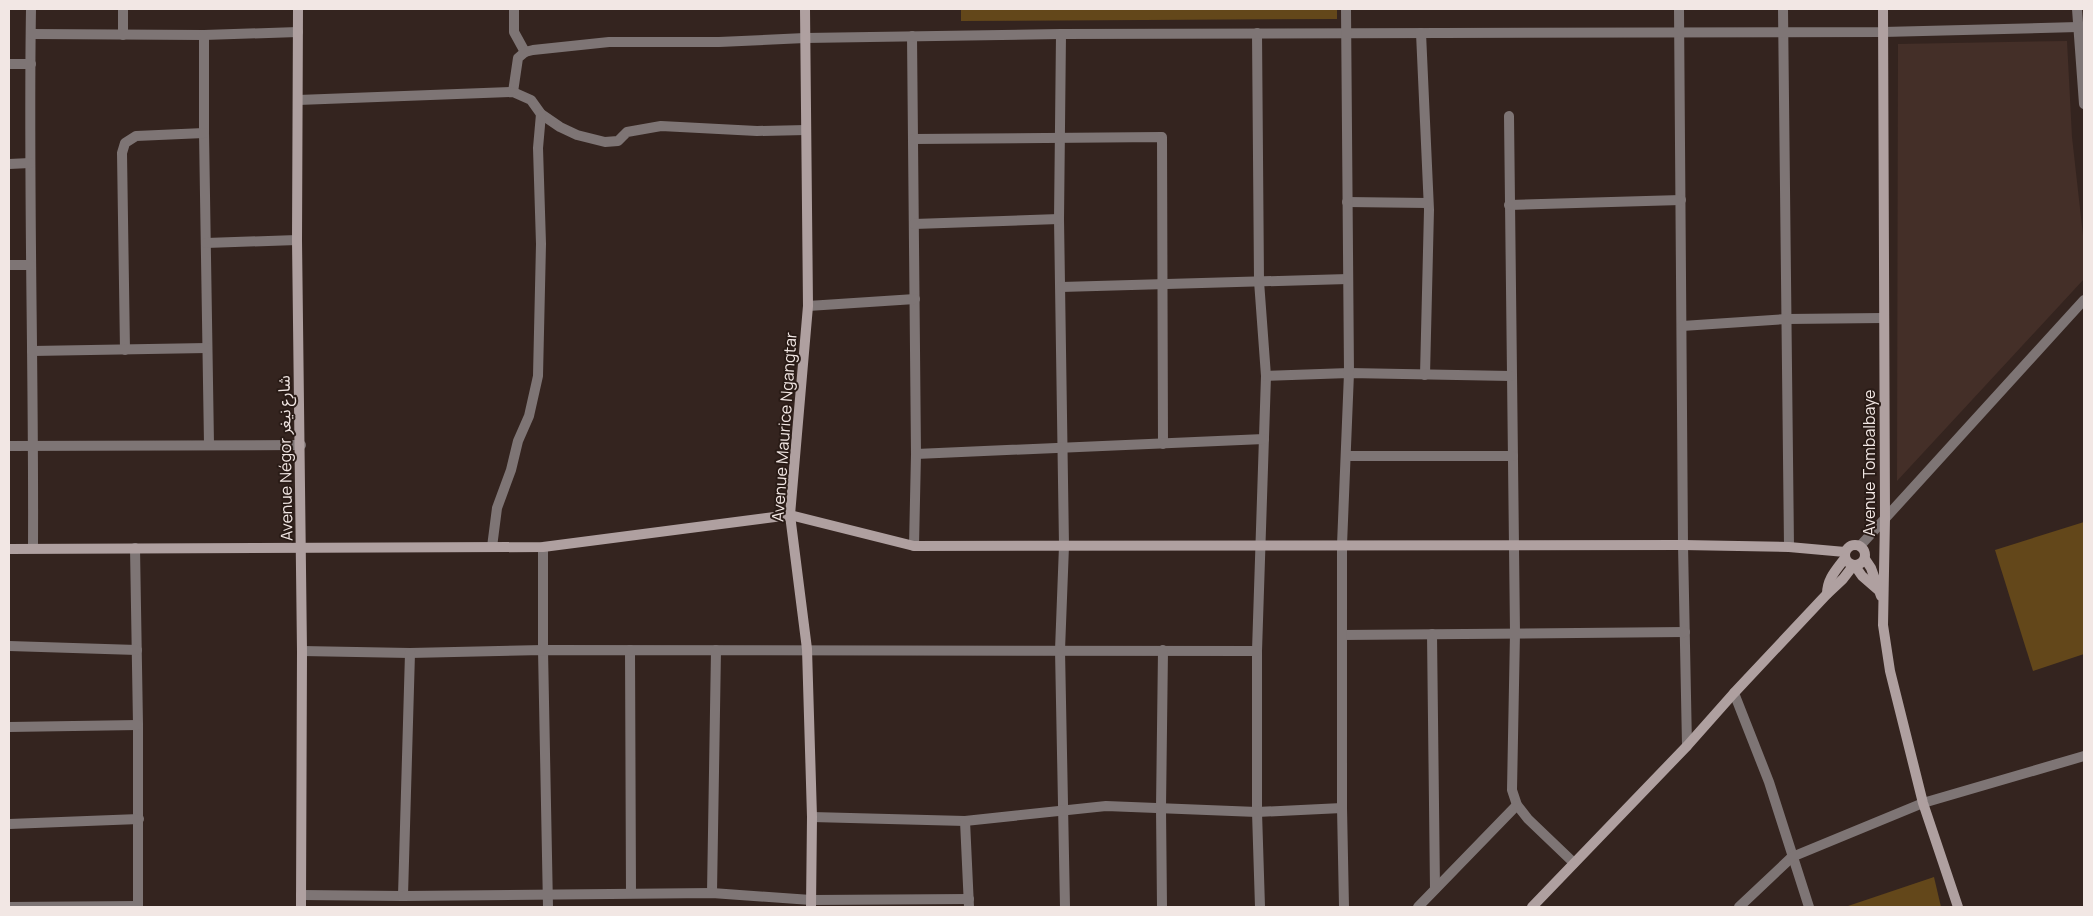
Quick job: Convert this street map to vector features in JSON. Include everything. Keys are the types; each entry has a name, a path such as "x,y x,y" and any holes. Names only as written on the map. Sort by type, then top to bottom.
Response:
{"street":[{"path":"31,9 30,163 33,548"},
{"path":"123,9 123,35"},
{"name":"Avenue Négor شارع نيغر","path":"298,9 297,240 301,444 302,651 301,907"},
{"path":"514,9 514,32 525,52"},
{"name":"Avenue Maurice Ngangtar","path":"806,9 808,306 790,515 807,649 812,817 811,904"},
{"path":"1344,907 1342,545 1349,373 1346,9"},
{"path":"1679,9 1683,545 1687,746"},
{"path":"1783,9 1789,547"},
{"name":"Avenue Tombalbaye","path":"1883,9 1885,518 1880,594 1890,671 1923,803 1958,907"},
{"path":"2077,9 2084,104"},
{"path":"513,92 518,58 525,52 609,42 719,42 806,38 1061,34 1883,32 2078,27"},
{"path":"31,34 204,35 298,32"},
{"path":"1257,33 1259,281 1266,376 1257,650 1257,812 1260,907"},
{"path":"1421,33 1428,203 1425,374"},
{"path":"1061,34 1060,219 1064,546 1060,650 1065,907"},
{"path":"204,35 209,444"},
{"path":"912,36 916,454 914,546"},
{"path":"9,64 31,64"},
{"path":"298,100 513,92 532,100 541,114 568,131 605,142 618,141 626,132 661,126 757,131 806,130"},
{"path":"492,547 497,508 511,470 518,441 529,416 538,376 541,244 538,148 541,114"},
{"path":"1508,116 1515,633 1512,790 1517,805 1528,819 1574,863"},
{"path":"125,350 123,148 125,143 136,136 204,133"},
{"path":"913,139 1162,137 1163,444"},
{"path":"9,164 30,163"},
{"path":"1509,205 1681,200"},
{"path":"1347,202 1428,203"},
{"path":"914,224 1060,219"},
{"path":"206,243 297,240"},
{"path":"9,265 31,265"},
{"path":"1061,287 1348,279"},
{"path":"808,306 915,299"},
{"path":"1532,907 1687,746 1734,693 1838,584 1849,560 1850,546 1860,546 2084,300"},
{"path":"1682,326 1786,319 1884,318"},
{"path":"32,350 207,348"},
{"path":"1266,376 1349,373 1511,376"},
{"path":"916,454 1264,439"},
{"path":"9,446 301,444"},
{"path":"1346,456 1512,456"},
{"path":"9,549 543,547 790,515 914,546 1683,545 1789,547 1861,564 1865,558"},
{"path":"1860,546 1864,551 1865,558 1871,568 1880,594"},
{"path":"543,547 548,907"},
{"path":"9,907 138,906 139,819 135,548"},
{"path":"1849,560 1880,594"},
{"path":"1342,635 1686,632"},
{"path":"1432,634 1435,889"},
{"path":"9,646 137,650"},
{"path":"302,651 410,653 543,650 807,649 1257,650"},
{"path":"630,650 631,893"},
{"path":"712,893 716,650"},
{"path":"1162,907 1163,650"},
{"path":"403,896 410,653"},
{"path":"1734,693 1769,782 1809,907"},
{"path":"9,727 138,725"},
{"path":"1739,907 1792,857 1923,803 2084,756"},
{"path":"1418,907 1517,805"},
{"path":"812,817 965,820 1106,806 1257,812 1342,808"},
{"path":"9,824 139,819"},
{"path":"301,895 712,893 811,904 969,903 965,820"}],"shaded area":[{"path":"961,9 1337,9 1337,19 961,21"},
{"path":"2067,41 2072,137 2084,244 2084,279 1897,481 1898,44"},
{"path":"2084,522 2084,654 2033,671 1995,550"},
{"path":"1934,877 1941,907 1845,907"}]}
